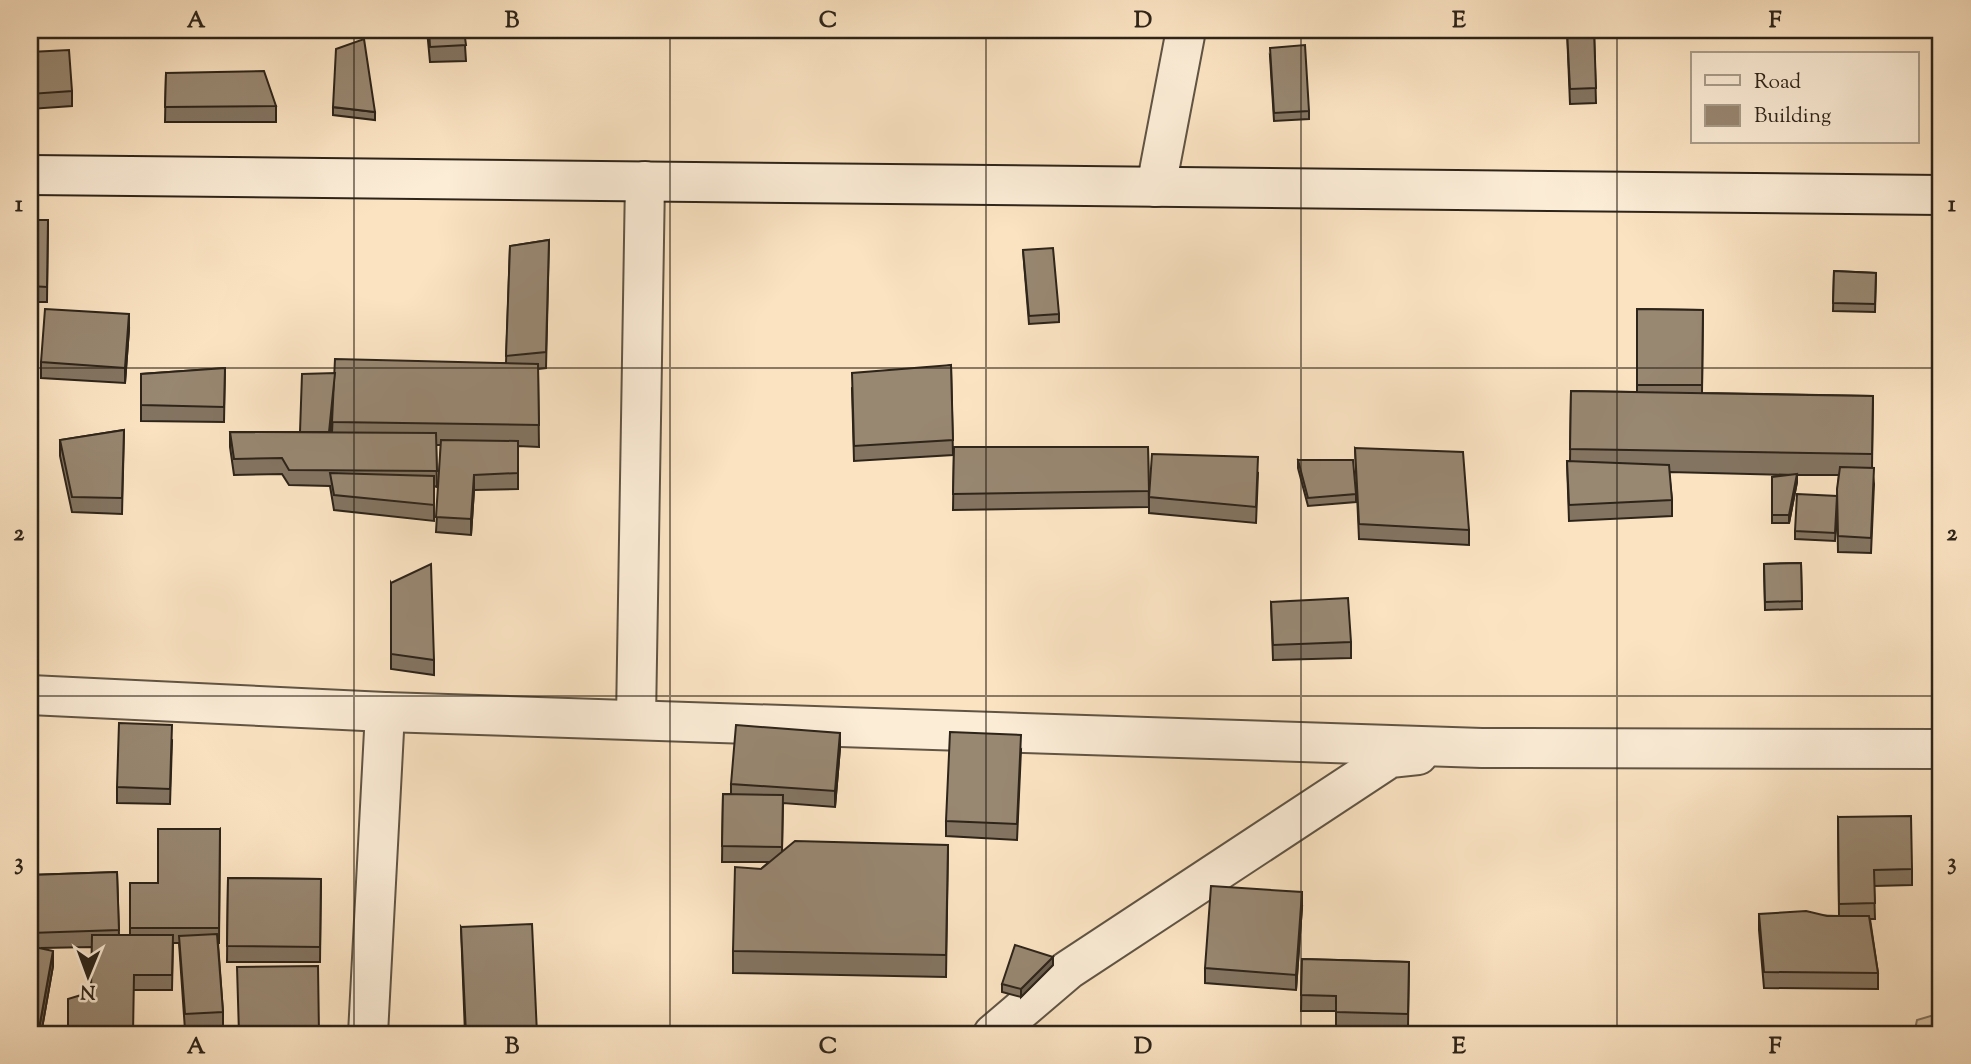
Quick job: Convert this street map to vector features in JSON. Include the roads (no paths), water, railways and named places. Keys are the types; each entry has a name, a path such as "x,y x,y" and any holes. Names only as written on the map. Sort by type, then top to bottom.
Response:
{"street":[{"path":"1156,187 1186,30"},
{"path":"30,175 1941,195"},
{"path":"636,719 645,181"},
{"path":"30,695 386,712 1482,748 1941,749"},
{"path":"368,1034 386,712"},
{"path":"993,1034 1068,970 1390,758 1482,748"}]}
